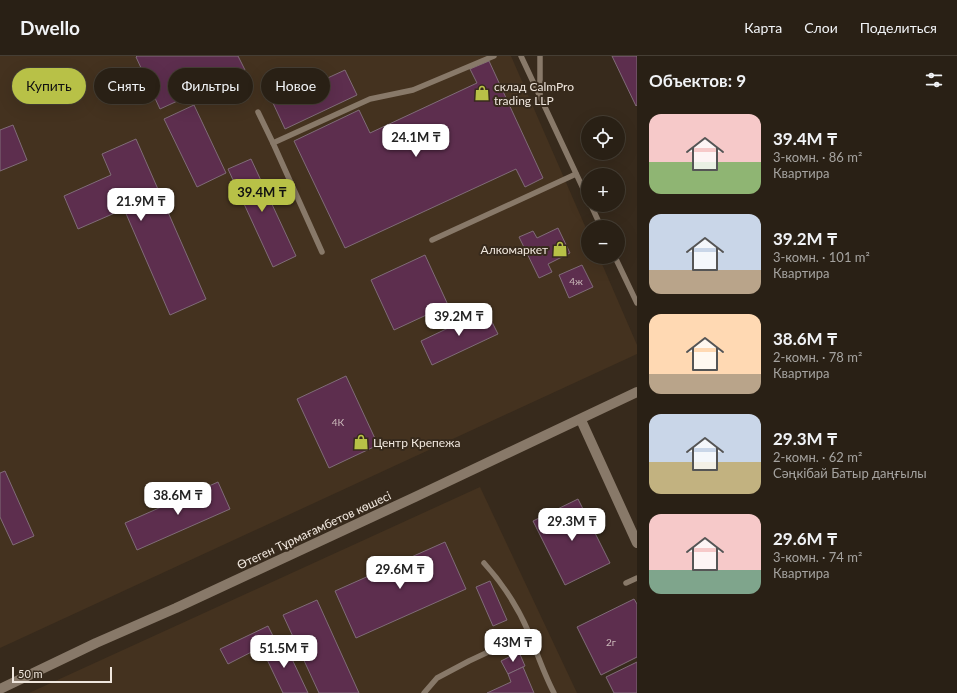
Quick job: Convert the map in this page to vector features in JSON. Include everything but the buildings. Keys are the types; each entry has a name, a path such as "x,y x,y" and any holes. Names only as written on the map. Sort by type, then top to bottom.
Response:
{"street":[{"name":"Өтеген Тұрмағамбетов көшесі","path":"0,689 96,643 176,608 581,420 637,392"},
{"path":"581,420 637,543"}],"lane":[{"path":"273,144 370,99 412,90 494,56"},
{"path":"521,56 581,184"},
{"path":"540,56 540,96"},
{"path":"258,112 322,252"},
{"path":"432,240 576,174"},
{"path":"618,264 637,303"},
{"path":"484,563 500,580 514,603 528,631 547,680 554,693"},
{"path":"626,583 637,578"},
{"path":"424,693 437,678 469,660 518,638 528,631"}],"shaded area":[{"path":"0,56 511,56 582,220 581,220 581,264 602,264 637,345 637,354 0,648"},
{"path":"480,487 577,693 29,693"}],"place":[{"name":"склад CalmPro trading LLP","path":"482,93"},
{"name":"Алкомаркет","path":"560,249"},
{"name":"Центр Крепежа","path":"361,442"}]}
